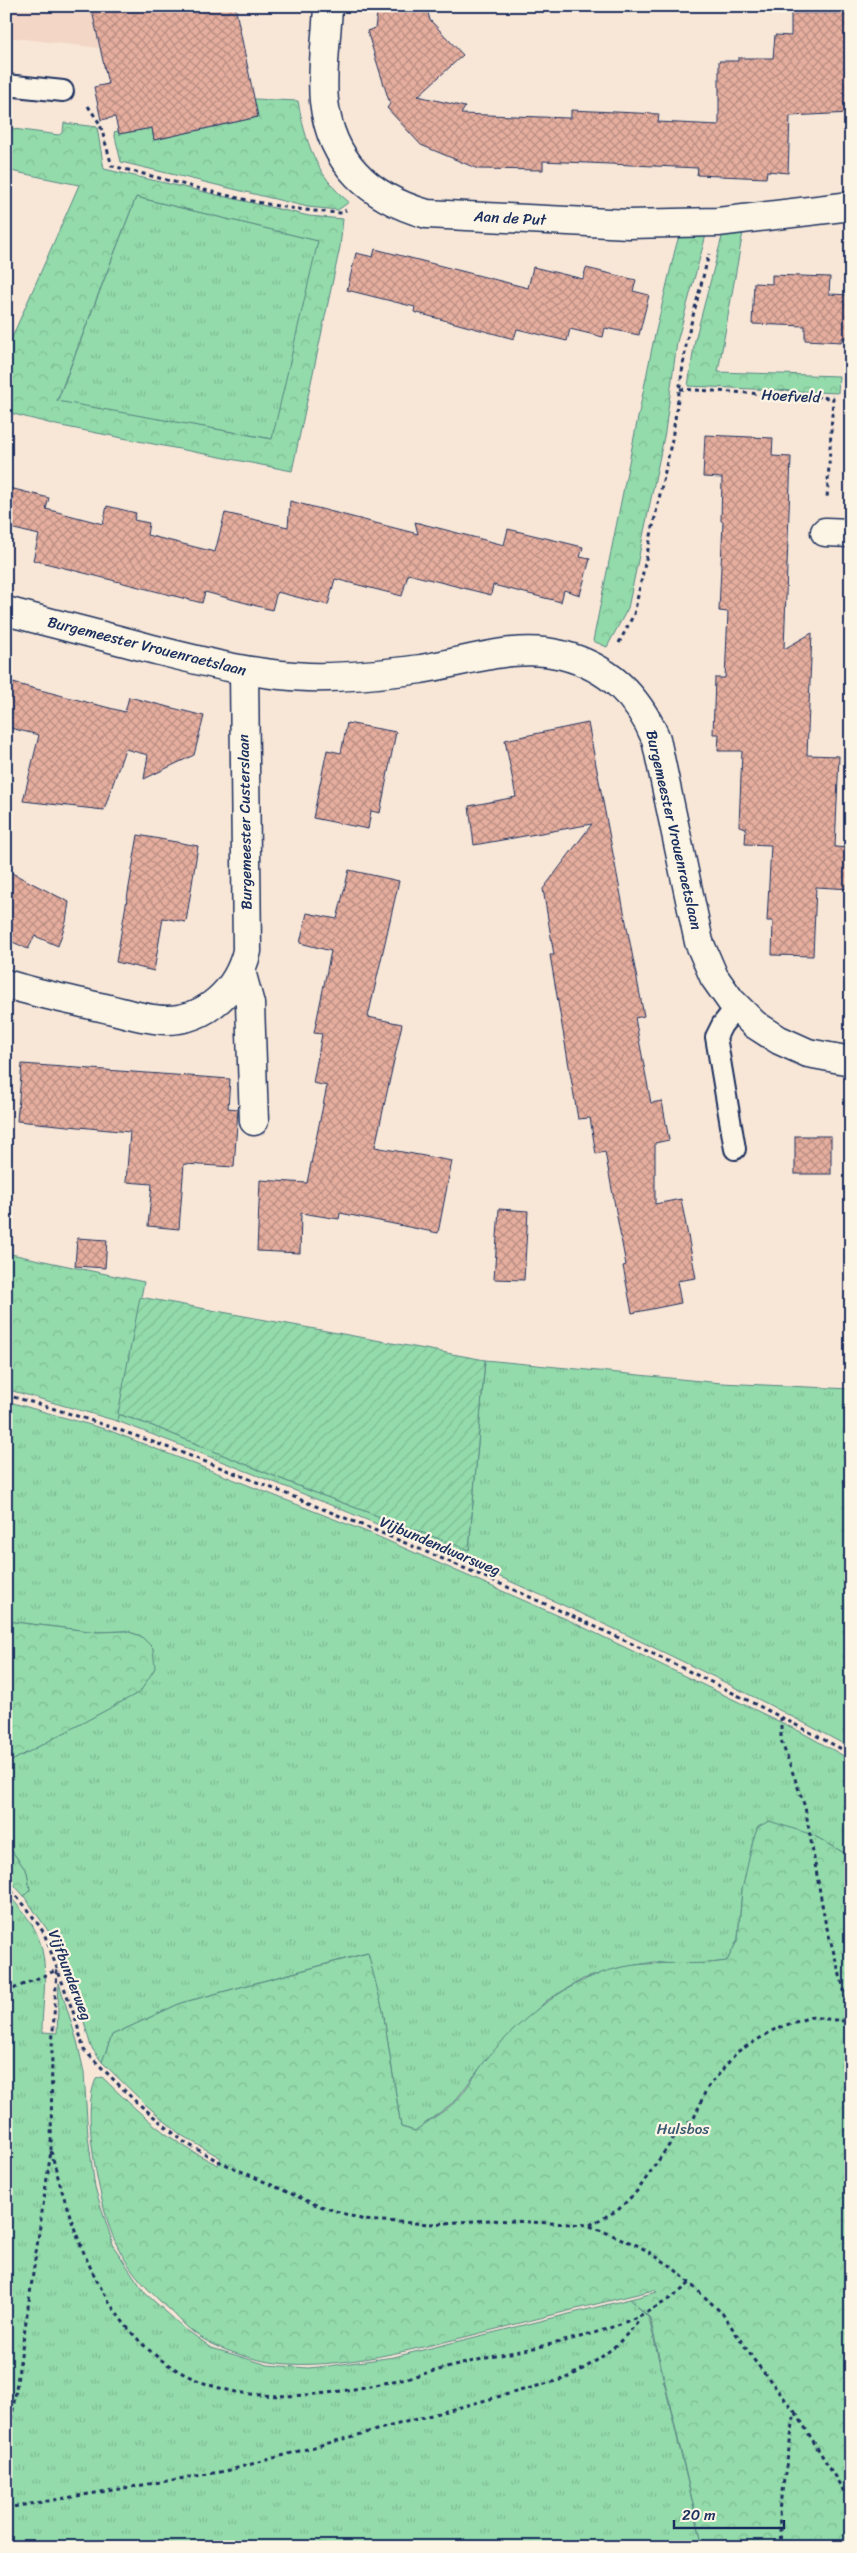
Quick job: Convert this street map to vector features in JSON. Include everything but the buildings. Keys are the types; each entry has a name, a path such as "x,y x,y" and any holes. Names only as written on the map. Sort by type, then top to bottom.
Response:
{"street":[{"name":"Aan de Put","path":"328,6 324,101 331,135 342,158 356,175 373,190 401,206 427,214 629,224 718,222 851,206"},
{"name":"Burgemeester Vrouenraetslaan","path":"6,612 244,671 307,677 357,676 420,669 515,652 541,651 584,663 617,682 632,696 646,715 656,739 699,942 714,977 754,1024 779,1040 808,1053 851,1061"},
{"name":"Burgemeester Custerslaan","path":"6,984 166,1020 188,1017 206,1009 219,1000 232,986 241,971 247,951 244,671"},
{"name":"Burgemeester Custerslaan","path":"241,971 250,1004 254,1121"}],"lane":[{"path":"6,85 63,91"},
{"path":"735,1149 716,1037 722,1025 737,1006"}],"path":[{"path":"63,91 81,94 100,124 112,166 261,202 317,212 342,213 373,190"},
{"path":"603,674 634,614 672,439 687,339 718,222"},
{"name":"Hoefveld","path":"680,389 833,398 838,532"},
{"name":"Vijbundendwarsweg","path":"6,1395 116,1428 448,1560 619,1638 781,1717 851,1754"},
{"path":"781,1717 781,1740 805,1807 825,1921 851,2015"},
{"name":"Vijfbunderweg","path":"6,1885 27,1908 44,1932 84,2050 108,2075 184,2142 216,2160 314,2204 364,2220 429,2224 490,2220 590,2225"},
{"path":"6,1992 57,1970 52,2047 51,2151 6,2457"},
{"path":"590,2225 618,2210 638,2190 676,2136 694,2118 706,2090 737,2052 778,2028 812,2018 851,2022"},
{"path":"51,2151 72,2224 109,2301 136,2338 166,2365 196,2381 224,2391 265,2396 304,2395 384,2383 594,2333 641,2316 677,2295 690,2284"},
{"path":"590,2225 639,2246 671,2266 722,2313 754,2360 795,2412 851,2503"},
{"path":"6,2508 22,2507 226,2470 567,2378 602,2358 628,2334 641,2316"},
{"path":"781,2547 779,2510 795,2412"}],"shaded area":[{"path":"6,6 91,6 100,48 6,37"}],"green space":[{"path":"254,99 298,101 304,130 320,169 328,181 349,202 338,210 308,207 121,162 114,132 118,131 119,134 152,128 154,140 258,117"},
{"path":"64,123 97,127 104,169 309,216 343,219 340,247 292,471 56,425 6,412 6,351 79,185 6,170 6,128 59,135 63,132","holes":["136,197 318,241 272,439 57,401"]},
{"path":"136,197 319,241 273,439 57,402"},
{"path":"743,232 718,372 839,376 838,393 688,386 695,340 723,233"},
{"path":"706,235 677,342 665,432 628,608 607,647 593,641 653,343 675,250 679,236"},
{"path":"6,1253 144,1282 117,1421 6,1389"},
{"path":"140,1297 485,1360 469,1550 308,1490 153,1426 118,1414"},
{"path":"485,1360 721,1383 851,1389 851,1748 672,1656 489,1572 304,1494 117,1421 118,1414 153,1426 308,1490 469,1549"},
{"path":"6,1401 108,1430 372,1534 566,1619 799,1731 851,1760 851,1857 813,1835 742,1890 738,1939 727,1961 687,1966 654,1962 619,1968 583,1979 546,2001 489,2056 455,2101 415,2131 401,2127 383,2011 367,1953 181,2003 112,2035 102,2062 91,2047 75,1989 58,1945 24,1896 30,1890 27,1872 6,1843 6,1764 139,1692 141,1636 126,1631 97,1632 6,1621"},
{"path":"6,1621 97,1632 126,1631 141,1636 153,1648 155,1668 140,1692 6,1764"},
{"name":"Hulsbos","path":"769,1821 813,1835 851,1857 851,2547 703,2547 650,2318 630,2299 657,2292 654,2290 392,2354 339,2362 288,2364 244,2356 205,2340 185,2326 172,2311 149,2291 132,2270 112,2235 96,2171 90,2110 96,2079 102,2077 156,2126 185,2147 218,2165 221,2158 181,2135 145,2104 102,2062 112,2035 181,2003 368,1953 383,2011 401,2127 415,2131 455,2102 502,2041 531,2014 564,1991 599,1974 632,1965 727,1961 738,1939 742,1890 753,1840 758,1827"},
{"path":"6,1843 27,1872 30,1890 24,1896 6,1876"},
{"path":"6,1892 30,1921 41,1944 45,1982 42,2032 57,2033 59,1983 77,2041 84,2072 88,2136 95,2188 114,2247 145,2293 185,2329 212,2348 268,2365 308,2368 394,2357 630,2299 649,2318 703,2547 6,2547"}]}
